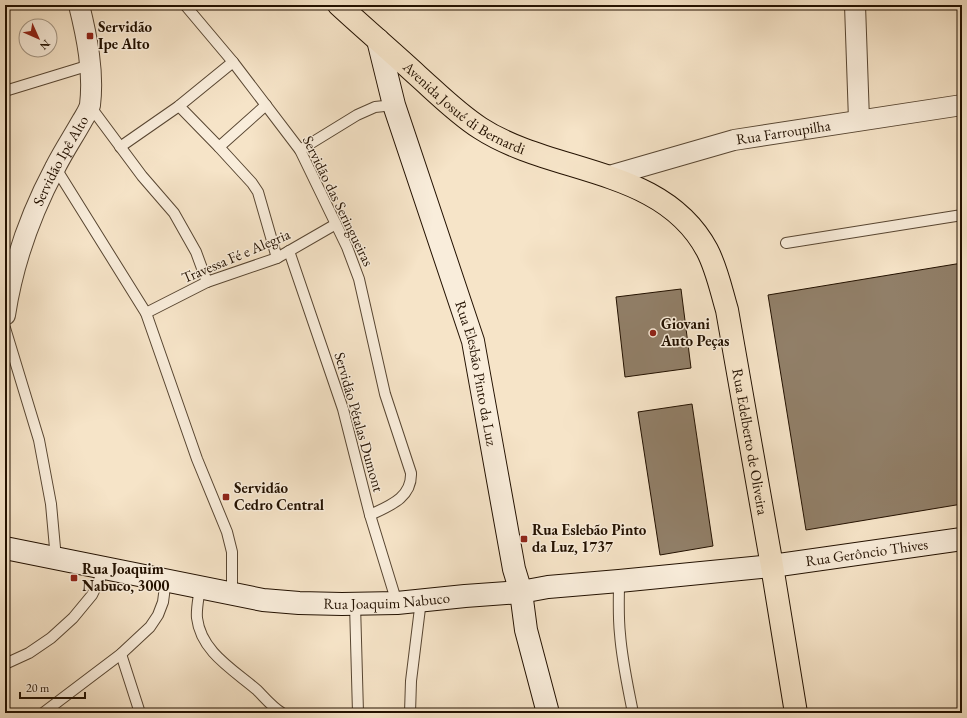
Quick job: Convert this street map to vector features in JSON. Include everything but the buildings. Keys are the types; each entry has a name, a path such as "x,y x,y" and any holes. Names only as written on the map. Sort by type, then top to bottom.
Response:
{"main road":[{"name":"Avenida Josué di Bernardi","path":"339,5 439,96 480,129 506,143 532,154 609,176"},
{"name":"Rua Elesbão Pinto da Luz","path":"378,40 394,105 473,341 514,569 521,592 526,630 548,713"},
{"name":"Rua Edelberto de Oliveira","path":"609,176 653,195 675,211 694,230 707,249 717,273 727,310 796,713"},
{"name":"Rua Gerôncio Thives","path":"772,566 962,539"},
{"name":"Rua Joaquim Nabuco","path":"5,548 264,600 299,603 397,603 521,592 548,587 772,566"}],"street":[{"name":"Servidão Ipê Alto","path":"5,315 9,292 11,257 55,168 90,106 90,64 79,5"},
{"path":"856,5 859,120"},
{"name":"Rua Farroupilha","path":"609,176 734,140 962,105"}],"lane":[{"name":"Servidão das Seringueiras","path":"185,5 233,62 300,150 347,247 359,279 385,394 411,473 410,484 404,496 393,504 370,515"},
{"path":"120,147 178,106 233,62"},
{"path":"5,91 90,64"},
{"path":"219,147 266,104"},
{"path":"300,150 357,114 375,107 394,105"},
{"path":"90,106 142,176 174,213 196,252 207,282"},
{"path":"178,106 219,147 252,183 258,192 277,258"},
{"path":"55,168 146,313 197,459 227,532 232,552 232,594"},
{"path":"786,244 962,215"},
{"name":"Travessa Fé e Alegria","path":"146,313 207,282 277,258 336,224"},
{"name":"Servidão Pétalas Dumont","path":"289,251 343,409 370,515 397,603"},
{"path":"5,328 39,440 51,504 56,559"},
{"path":"5,664 29,653 51,638 73,618 92,595 105,568"},
{"path":"46,712 121,654 150,627 158,615 163,602 166,580"},
{"path":"619,581 618,612 620,635 623,662 633,713"},
{"path":"200,587 197,619 201,633 212,652 228,668 257,691 276,710 282,713"},
{"path":"410,713 411,681 421,600"},
{"path":"355,604 358,713"},
{"path":"121,654 140,713"}],"place":[{"name":"Servidão Ipe Alto","path":"90,36"},
{"name":"Giovani Auto Peças","path":"653,333"},
{"name":"Servidão Cedro Central","path":"226,497"},
{"name":"Rua Eslebão Pinto da Luz, 1737","path":"524,539"},
{"name":"Rua Joaquim Nabuco, 3000","path":"74,578"}]}
